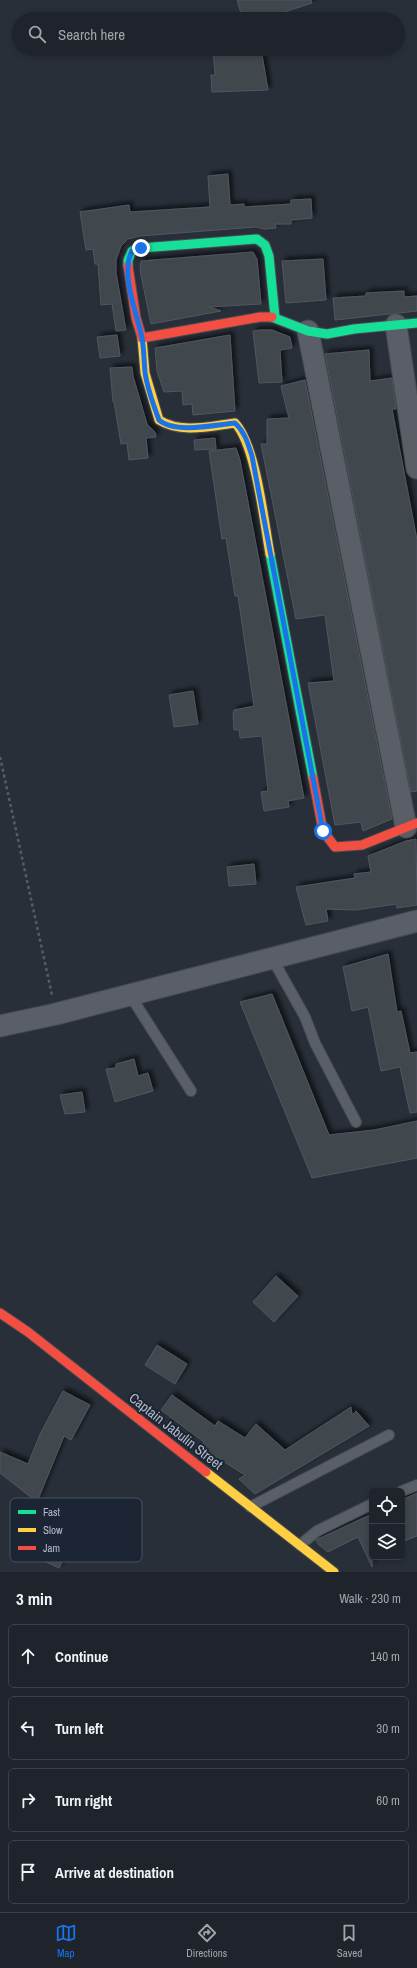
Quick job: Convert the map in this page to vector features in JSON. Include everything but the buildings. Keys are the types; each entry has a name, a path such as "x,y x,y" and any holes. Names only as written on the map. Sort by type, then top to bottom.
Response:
{"street":[{"path":"275,317 269,256 265,245 257,239 141,248 132,251 128,260 136,318 142,338 145,373 159,420 164,425 175,428 235,423 242,430 247,441 252,456 323,831 335,847 350,847 362,845 411,825 308,331"},
{"path":"142,338 245,320 275,317 308,331 327,334 417,323"},
{"path":"396,325 417,468"},
{"path":"0,1026 56,1014 417,921"},
{"name":"Captain Jabulin Street","path":"0,1313 28,1332 334,1572"}],"lane":[{"path":"272,958 305,1017 315,1043 356,1122"},
{"path":"130,995 190,1091"},
{"path":"250,1506 389,1435"},
{"path":"405,1490 417,1485"},
{"path":"300,1545 317,1531 369,1505"}],"path":[{"path":"0,757 56,1014"}],"traffic: fast":[{"path":"128,266 128,260 132,251 141,248 257,239 265,245 269,256 275,317"},
{"path":"272,317 308,331 327,334 354,329 417,323"},
{"path":"270,554 313,778"}],"traffic: slow":[{"path":"142,338 145,373 159,420 177,427 186,428 235,423 242,434 254,466 270,554"},
{"path":"206,1472 334,1572"}],"traffic: jam":[{"path":"128,266 136,318 142,338 260,317 272,317"},
{"path":"313,778 323,831 335,847 362,845 417,823"},
{"path":"0,1313 28,1332 206,1472"}],"route":[{"path":"141,248 132,251 128,260 128,271 136,318 142,338 145,373 159,420 164,425 175,428 235,423 242,430 252,456 323,831"}]}
